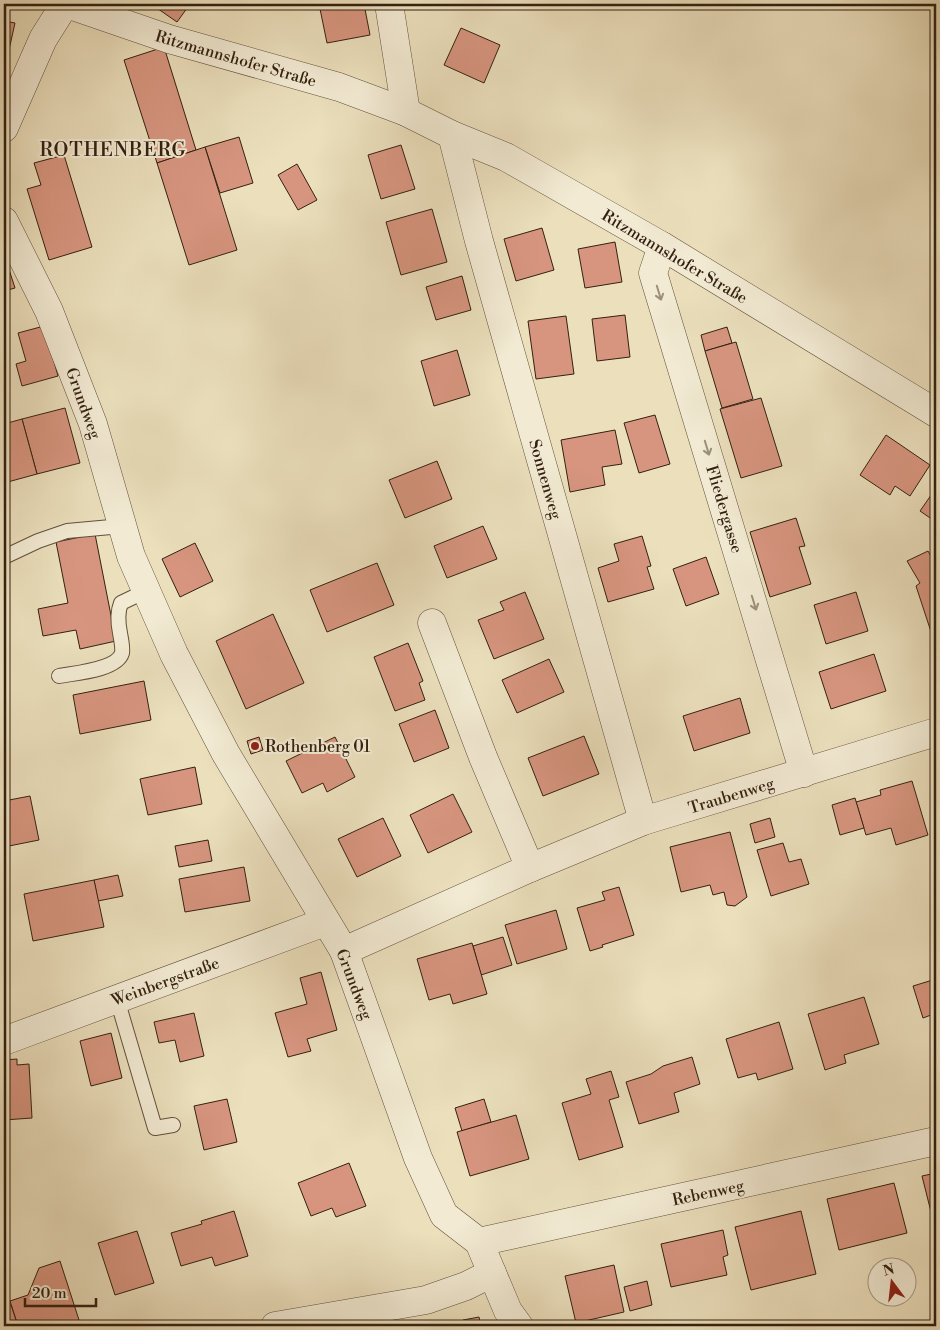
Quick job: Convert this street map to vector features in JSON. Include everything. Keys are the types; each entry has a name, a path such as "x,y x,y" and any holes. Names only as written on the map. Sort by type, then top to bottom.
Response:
{"street":[{"name":"Ritzmannshofer Straße","path":"66,4 169,39 339,87 406,112 452,135 506,157 662,246 936,413"},
{"path":"4,128 43,39 66,4"},
{"path":"389,4 406,112"},
{"name":"Sonnenweg","path":"452,135 482,251 643,822"},
{"name":"Grundweg","path":"4,221 53,319 93,424 130,556 174,654 226,754 344,951 418,1158 444,1215 479,1242 508,1310 519,1326"},
{"name":"Fliedergasse","path":"662,246 653,273 804,773"},
{"path":"432,623 483,757 530,868"},
{"name":"Traubenweg","path":"344,951 530,868 643,822 936,732"},
{"name":"Weinbergstraße","path":"4,1041 326,922"},
{"name":"Rebenweg","path":"479,1242 936,1141"},
{"path":"275,1326 426,1300 466,1286 492,1273"}],"lane":[{"path":"4,557 38,541 67,531 122,526"},
{"path":"59,676 110,666 120,658 123,650 118,610 121,603 146,592"},
{"path":"117,999 155,1128 173,1125"}],"building":[{"path":"151,4 190,4 177,22"},
{"path":"319,4 364,4 370,35 327,43"},
{"path":"4,21 15,23 4,72"},
{"path":"461,28 500,45 484,83 444,65"},
{"path":"164,47 196,150 157,163 124,60"},
{"path":"239,137 253,183 220,193 205,147"},
{"path":"401,145 415,189 381,199 368,155"},
{"path":"205,147 237,250 189,265 157,163"},
{"path":"64,155 92,247 49,260 27,189 41,185 34,163"},
{"path":"297,164 317,200 298,210 278,175"},
{"path":"432,209 447,262 401,275 386,222"},
{"path":"542,228 554,270 516,281 504,239"},
{"path":"615,242 622,282 585,288 578,249"},
{"path":"4,254 15,288 4,291"},
{"path":"462,276 471,310 436,320 426,287"},
{"path":"625,315 630,357 597,361 592,319"},
{"path":"566,316 574,374 536,379 528,321"},
{"path":"44,326 58,376 22,386 16,364 26,361 18,333"},
{"path":"727,327 732,343 705,351 701,335"},
{"path":"736,342 753,399 722,408 705,351"},
{"path":"457,350 470,395 434,406 421,361"},
{"path":"761,398 782,466 741,478 720,409"},
{"path":"65,408 80,463 37,474 22,419"},
{"path":"655,415 670,464 639,473 624,423"},
{"path":"22,419 37,474 4,483 4,424"},
{"path":"615,430 622,464 602,467 605,485 570,492 561,440"},
{"path":"886,435 930,465 910,496 895,486 890,495 860,475"},
{"path":"437,461 452,499 405,518 389,480"},
{"path":"936,488 936,522 920,511"},
{"path":"796,518 805,546 799,547 811,584 770,597 750,532"},
{"path":"483,526 497,559 447,578 434,546"},
{"path":"95,534 116,641 80,649 76,630 43,636 38,609 68,603 56,542"},
{"path":"642,536 651,566 647,567 654,589 608,602 598,568 619,561 614,544"},
{"path":"195,543 213,581 180,597 162,559"},
{"path":"928,551 936,565 936,647 916,586 920,583 907,561"},
{"path":"706,557 719,594 686,606 673,569"},
{"path":"377,563 394,605 327,632 310,590"},
{"path":"525,592 544,639 494,659 478,620 504,610 500,602"},
{"path":"856,592 868,631 826,644 814,605"},
{"path":"273,614 304,683 246,709 216,641"},
{"path":"408,643 423,681 419,683 425,700 395,711 374,657"},
{"path":"874,654 886,691 831,709 819,672"},
{"path":"549,659 564,692 517,713 502,680"},
{"path":"144,681 151,720 80,734 73,695"},
{"path":"740,698 750,733 694,751 683,716"},
{"path":"435,710 449,748 414,762 399,724"},
{"path":"584,736 599,774 543,796 528,758"},
{"name":"Rothenberg 01","path":"259,737 263,750 251,754 247,741"},
{"path":"335,737 355,777 327,792 323,783 302,793 286,761"},
{"path":"195,767 202,804 148,815 140,779"},
{"path":"912,781 928,835 896,845 891,828 866,835 856,802 881,795 880,790"},
{"path":"453,794 472,832 428,853 410,815"},
{"path":"30,796 39,840 4,847 4,801"},
{"path":"855,798 864,828 840,835 832,805"},
{"path":"383,818 401,856 357,877 338,839"},
{"path":"770,818 775,837 755,843 750,824"},
{"path":"730,832 747,897 735,906 727,905 724,892 713,895 710,885 681,892 670,847"},
{"path":"208,840 212,861 179,867 175,846"},
{"path":"783,843 789,862 801,859 809,884 771,896 757,850"},
{"path":"244,867 250,901 185,912 179,879"},
{"path":"118,875 123,896 98,901 94,880"},
{"path":"94,880 104,927 33,941 24,894"},
{"path":"619,887 634,935 602,945 603,947 590,951 577,908 605,900 602,892"},
{"path":"556,910 567,949 517,964 505,925"},
{"path":"503,937 512,965 481,975 473,946"},
{"path":"472,943 487,994 453,1004 450,994 429,1000 417,959"},
{"path":"321,972 337,1030 307,1039 311,1051 288,1057 275,1013 307,1004 300,978"},
{"path":"936,979 935,1028 931,1015 923,1018 913,986"},
{"path":"864,997 879,1044 844,1055 846,1063 825,1070 808,1014"},
{"path":"194,1013 204,1056 180,1062 175,1040 159,1043 154,1022"},
{"path":"779,1022 793,1069 758,1080 756,1073 738,1078 726,1039"},
{"path":"111,1033 122,1078 91,1086 80,1041"},
{"path":"692,1057 700,1084 674,1093 679,1112 639,1124 626,1082 651,1074 663,1066"},
{"path":"17,1059 17,1065 29,1064 32,1118 4,1120 4,1060"},
{"path":"611,1071 619,1097 609,1100 623,1147 579,1160 562,1103 591,1094 586,1079"},
{"path":"227,1099 237,1142 204,1150 194,1106"},
{"path":"484,1099 491,1122 462,1131 455,1108"},
{"path":"516,1115 529,1159 470,1176 457,1132"},
{"path":"349,1163 366,1206 336,1217 332,1208 311,1216 298,1183"},
{"path":"936,1173 936,1223 934,1224 922,1176"},
{"path":"894,1183 907,1233 839,1250 827,1199"},
{"path":"234,1211 248,1256 215,1266 212,1257 181,1266 171,1233 202,1224 201,1221"},
{"path":"801,1211 816,1274 751,1290 735,1227"},
{"path":"723,1230 728,1255 723,1257 727,1275 671,1287 661,1244"},
{"path":"137,1231 154,1283 115,1295 98,1243"},
{"path":"60,1261 79,1320 59,1326 18,1326 10,1301 28,1295 39,1268"},
{"path":"614,1265 624,1312 576,1323 565,1276"},
{"path":"647,1281 652,1305 630,1311 624,1287"},
{"path":"11,1305 18,1326 4,1326 4,1307"},
{"path":"479,1317 481,1326 455,1326 464,1325 463,1320"}],"place":[{"name":"Rothenberg 01","path":"255,746"}],"district":[{"name":"ROTHENBERG","path":"113,149"}]}
